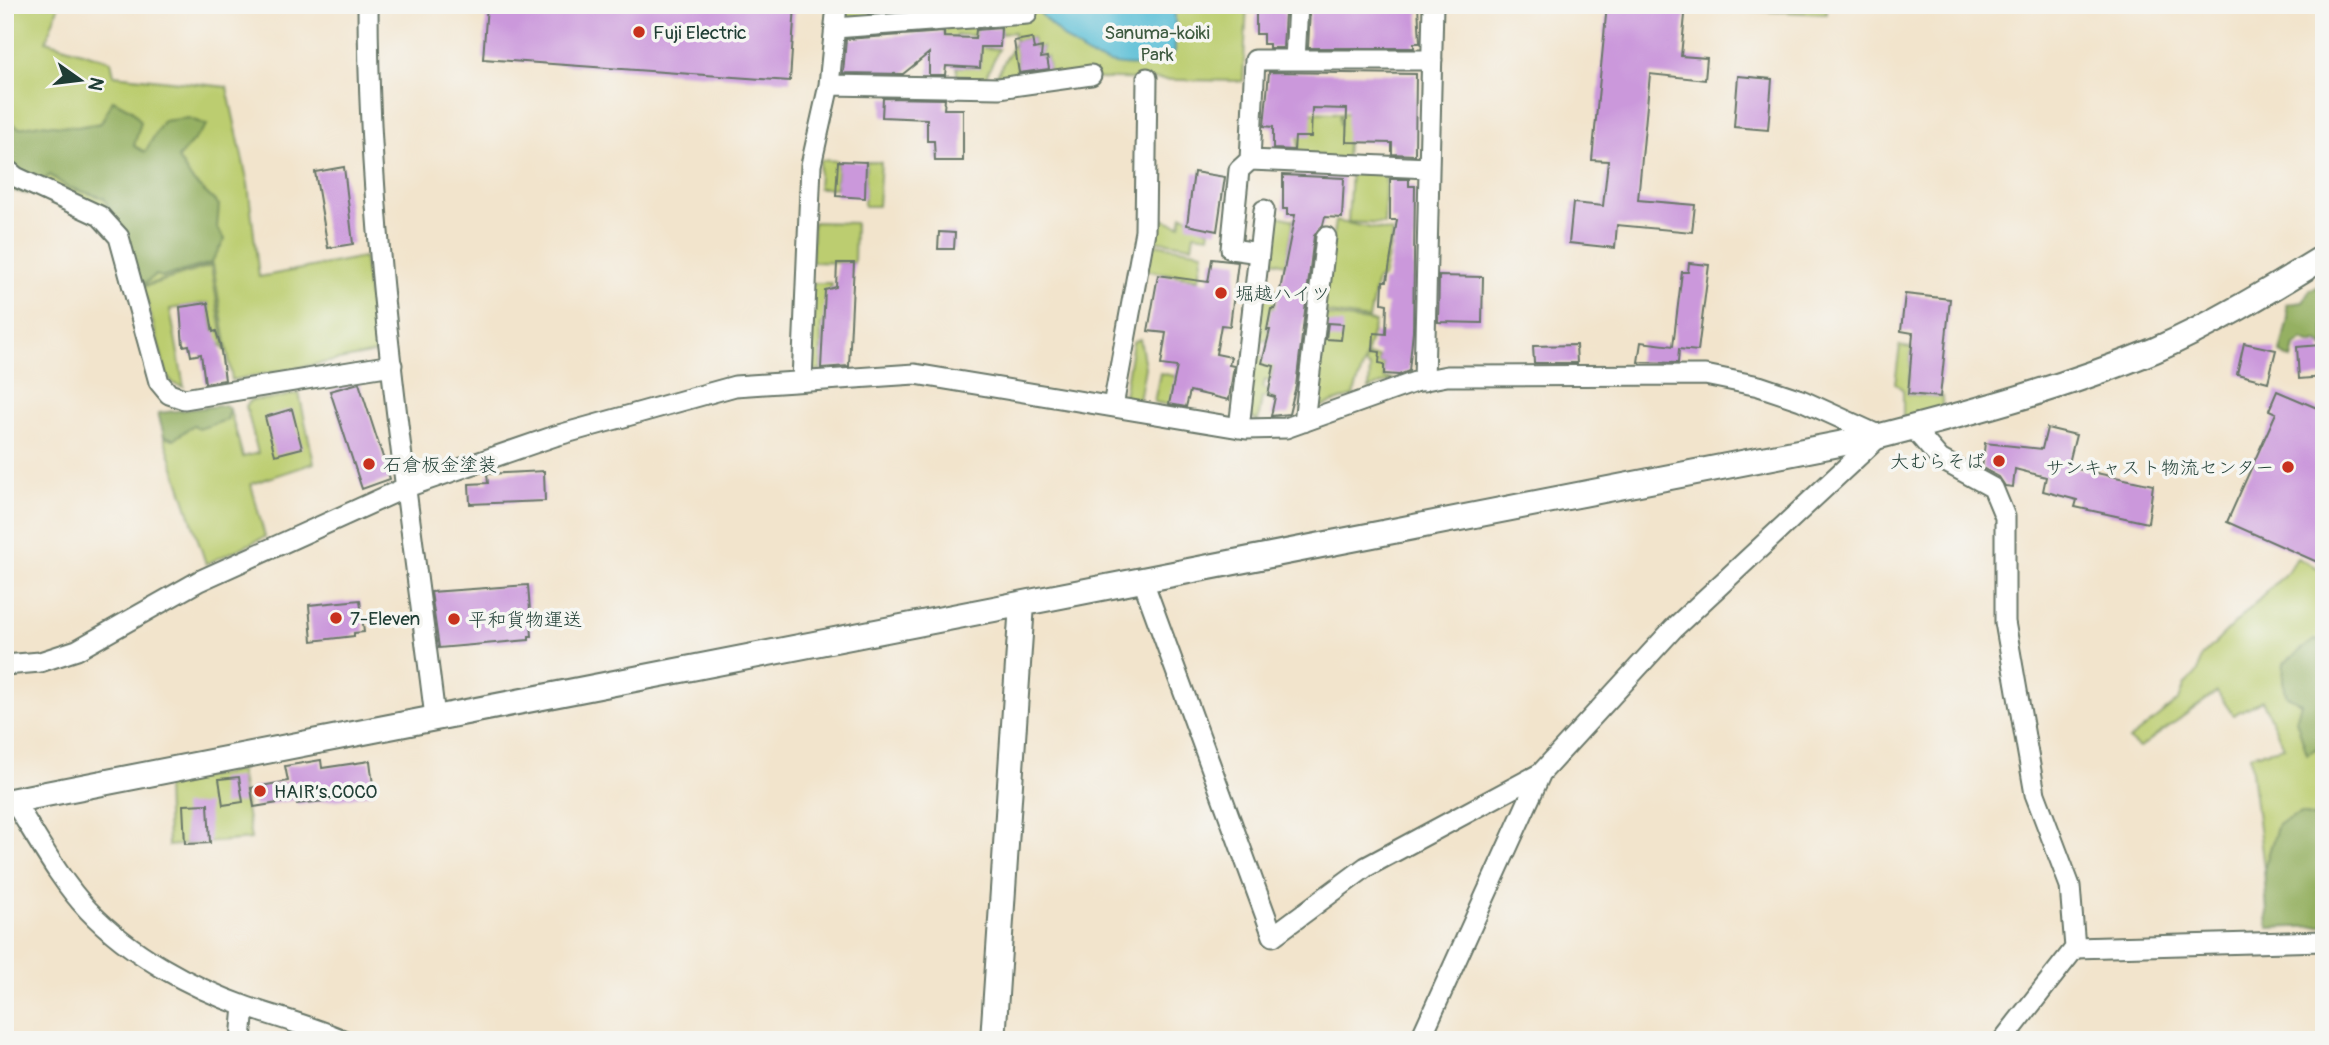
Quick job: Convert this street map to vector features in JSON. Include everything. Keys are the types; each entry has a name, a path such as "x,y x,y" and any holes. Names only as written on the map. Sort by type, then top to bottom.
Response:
{"street":[{"path":"368,5 368,90 392,365 435,717"},
{"path":"802,381 811,165 829,85 836,5"},
{"path":"1295,60 1298,5"},
{"path":"1423,381 1433,5"},
{"path":"835,28 1027,14"},
{"path":"1250,160 1255,60 1432,60"},
{"path":"829,85 999,88 1091,75"},
{"path":"1113,406 1145,231 1147,78"},
{"path":"1259,253 1231,249 1239,170 1250,160 1429,168"},
{"path":"5,168 16,177 100,216 119,237 159,382 169,394 184,399 392,365"},
{"path":"1239,428 1264,210"},
{"path":"1304,422 1326,237"},
{"path":"343,1040 244,1006 166,970 103,925 71,889 9,801 1880,436 2053,389 2157,349 2272,289 2324,257"},
{"path":"5,665 40,662 77,650 199,580 407,487 555,436 735,386 915,374 1239,428 1286,428 1423,381 1447,376 1705,375 1759,386 1801,400 1880,436"},
{"path":"1913,428 1940,459 1993,488 2005,517 2005,622 2035,794 2070,886 2075,948 2003,1040"},
{"path":"1420,1040 1541,773 1673,629 1880,436"},
{"path":"1143,581 1273,936 1366,867 1541,773"},
{"path":"993,1040 1022,604"},
{"path":"2075,948 2324,941"},
{"path":"241,1040 244,1006"}],"green space":[{"path":"5,5 59,5 46,41 111,61 114,75 227,87 248,184 259,277 364,257 376,353 232,380 213,264 140,287 111,210 21,173 5,160"},
{"name":"Sanuma-koiki Park","path":"841,5 1247,5 1243,81 1050,78 1047,57 1041,58 1042,47 1034,49 1032,38 1015,41 1019,76 992,84 1015,42 1014,32 1001,34 999,22 839,26"},
{"path":"1741,5 1827,5 1827,14 1741,10"},
{"path":"944,21 976,21 976,35 984,35 984,48 999,49 982,85 957,84 957,67 980,67 972,35 957,35 957,47 944,47"},
{"path":"113,100 132,110 141,122 134,146 145,152 163,121 188,118 207,125 178,158 192,180 219,205 217,228 225,239 211,263 163,277 156,275 140,287 116,222 104,198 67,187 50,175 27,194 5,189 5,118 19,128 40,124 76,127 101,123"},
{"path":"1299,112 1339,113 1340,125 1341,113 1349,113 1346,160 1298,159"},
{"path":"820,160 838,161 836,188 818,188"},
{"path":"866,162 881,162 878,206 864,206"},
{"path":"1351,171 1386,173 1384,224 1348,222"},
{"path":"1271,214 1294,220 1286,264 1265,259"},
{"path":"1182,215 1210,230 1209,236 1194,234 1192,246 1153,240 1155,217 1180,225"},
{"path":"1335,221 1393,232 1383,278 1377,279 1369,319 1322,312"},
{"path":"813,222 855,223 854,263 812,262"},
{"path":"1149,243 1203,252 1199,279 1144,270"},
{"path":"211,266 225,350 216,336 208,303 170,309 184,387 174,384 167,376 143,287"},
{"path":"812,283 832,283 825,324 821,324 821,370 810,370"},
{"path":"2324,285 2324,348 2317,341 2311,344 2303,340 2295,346 2292,359 2280,353 2288,318 2286,304 2303,302 2310,289"},
{"path":"1263,287 1278,290 1267,329 1273,331 1271,341 1260,340 1257,335"},
{"path":"1323,315 1375,322 1364,363 1368,356 1379,357 1379,363 1384,364 1384,378 1394,379 1369,389 1370,368 1364,364 1353,396 1316,408 1313,405"},
{"path":"1140,339 1145,367 1139,401 1124,396 1133,342"},
{"path":"1900,346 1912,348 1908,394 1943,397 1941,409 1903,419 1903,390 1895,383"},
{"path":"1255,355 1301,364 1300,369 1275,364 1270,381 1265,380 1263,388 1268,390 1268,395 1292,403 1262,397 1258,422 1247,413"},
{"path":"1160,373 1184,378 1177,407 1154,402"},
{"path":"299,393 314,463 251,484 265,537 206,564 164,437 174,439 194,425 227,420 230,410 243,457 258,453 246,406 251,400 273,399"},
{"path":"225,405 230,410 227,420 199,429 194,425 174,439 164,436 158,413"},
{"path":"2297,558 2324,571 2324,821 2301,813 2278,824 2264,869 2250,755 2284,747 2262,700 2233,715 2217,692 2139,748 2129,740 2179,700 2185,684 2198,672 2201,657 2289,570"},
{"path":"2314,640 2324,642 2324,744 2307,754 2296,720 2301,703 2287,696 2283,681 2284,663"},
{"path":"240,771 251,839 168,846 166,784"},
{"path":"2301,813 2324,821 2324,926 2268,928 2264,869 2278,824"}],"water":[{"path":"1037,5 1175,5 1175,51 1166,64 1144,66 1108,63 1094,58 1067,40 1038,11"}],"building":[{"name":"Fuji Electric","path":"487,5 795,5 790,81 483,59"},
{"path":"868,5 901,5 901,11 869,13"},
{"path":"1256,5 1277,5 1277,10 1285,13 1283,48 1269,48 1269,44 1263,44 1263,34 1256,34"},
{"path":"1356,5 1418,5 1420,43 1414,43 1414,48 1308,48 1310,10 1356,11"},
{"path":"1607,5 1686,5 1681,56 1707,58 1705,80 1650,74 1638,200 1695,205 1692,232 1617,225 1615,248 1569,243 1573,203 1603,206 1608,161 1592,160"},
{"path":"1001,28 1000,47 981,47 980,68 946,66 945,75 929,75 929,53 903,74 843,73 846,39 944,32 944,37 975,38 976,30"},
{"path":"1032,38 1034,49 1042,47 1041,58 1047,57 1049,69 1019,73 1014,41"},
{"path":"1269,72 1416,74 1415,155 1392,154 1392,143 1346,142 1347,109 1312,108 1311,137 1295,137 1294,150 1273,149 1273,127 1264,126"},
{"path":"1738,76 1772,79 1768,130 1734,127"},
{"path":"883,98 945,99 944,109 963,109 963,161 935,161 934,141 927,141 927,119 882,117"},
{"path":"838,161 866,162 865,198 836,196"},
{"path":"344,167 353,244 328,248 315,172"},
{"path":"1194,172 1225,177 1217,231 1187,225"},
{"path":"1283,175 1344,178 1342,218 1325,217 1323,225 1314,236 1296,386 1289,414 1271,416 1275,397 1268,395 1274,366 1262,363 1270,330 1267,330 1271,309 1275,309 1280,290 1295,215 1287,215 1287,209 1283,209"},
{"path":"1390,179 1409,179 1409,186 1415,186 1413,331 1409,371 1399,375 1384,374 1384,364 1379,363 1380,352 1373,351 1374,333 1386,334 1387,304 1382,303 1383,281 1387,281 1397,220 1390,220"},
{"path":"939,232 955,233 954,249 938,249"},
{"path":"1212,259 1238,262 1230,326 1221,325 1216,354 1231,357 1229,365 1234,366 1229,400 1190,391 1186,407 1169,404 1177,367 1161,365 1166,333 1148,331 1158,275 1208,282"},
{"path":"837,263 854,263 849,366 821,368 825,290 836,287"},
{"path":"1689,263 1709,265 1698,351 1679,349 1678,363 1638,362 1641,342 1673,346 1682,272 1688,272"},
{"path":"1439,276 1483,277 1482,323 1438,322"},
{"path":"1905,294 1950,299 1940,397 1908,394 1913,333 1901,331"},
{"path":"208,303 213,332 216,331 220,344 225,380 205,383 201,354 191,356 189,345 183,346 180,307"},
{"path":"1328,323 1343,324 1341,340 1326,339"},
{"path":"2244,343 2276,350 2268,382 2237,374"},
{"path":"1576,345 1577,363 1534,363 1533,346"},
{"path":"2320,345 2321,353 2324,353 2324,377 2299,379 2297,347"},
{"path":"359,383 390,479 362,489 330,391"},
{"name":"サンキャスト物流センター","path":"2277,391 2324,411 2324,565 2227,522 2276,413 2269,410"},
{"path":"292,409 302,448 275,455 265,417"},
{"path":"2047,428 2076,435 2068,467 2153,485 2148,523 2075,507 2077,500 2043,491 2046,477 2015,469 2013,487 2005,486 1999,477 1982,468 1985,443 2042,449"},
{"path":"544,471 545,501 470,504 469,484 488,483 487,474"},
{"path":"528,585 532,636 529,636 529,640 439,648 431,592"},
{"name":"7-Eleven","path":"360,600 364,632 354,633 354,636 312,641 309,605"},
{"path":"321,760 322,768 370,761 374,793 345,799 297,804 296,800 254,807 251,788 288,781 285,766"},
{"path":"239,777 243,802 223,805 219,779"},
{"path":"208,804 210,843 185,844 183,805"}],"place":[{"name":"Fuji Electric","path":"639,32"},
{"name":"堀越ハイツ","path":"1221,293"},
{"name":"大むらそば","path":"1999,461"},
{"name":"石倉板金塗装","path":"369,464"},
{"name":"サンキャスト物流センター","path":"2288,467"},
{"name":"7-Eleven","path":"336,618"},
{"name":"平和貨物運送","path":"454,619"},
{"name":"HAIR’s.COCO","path":"260,791"}]}
